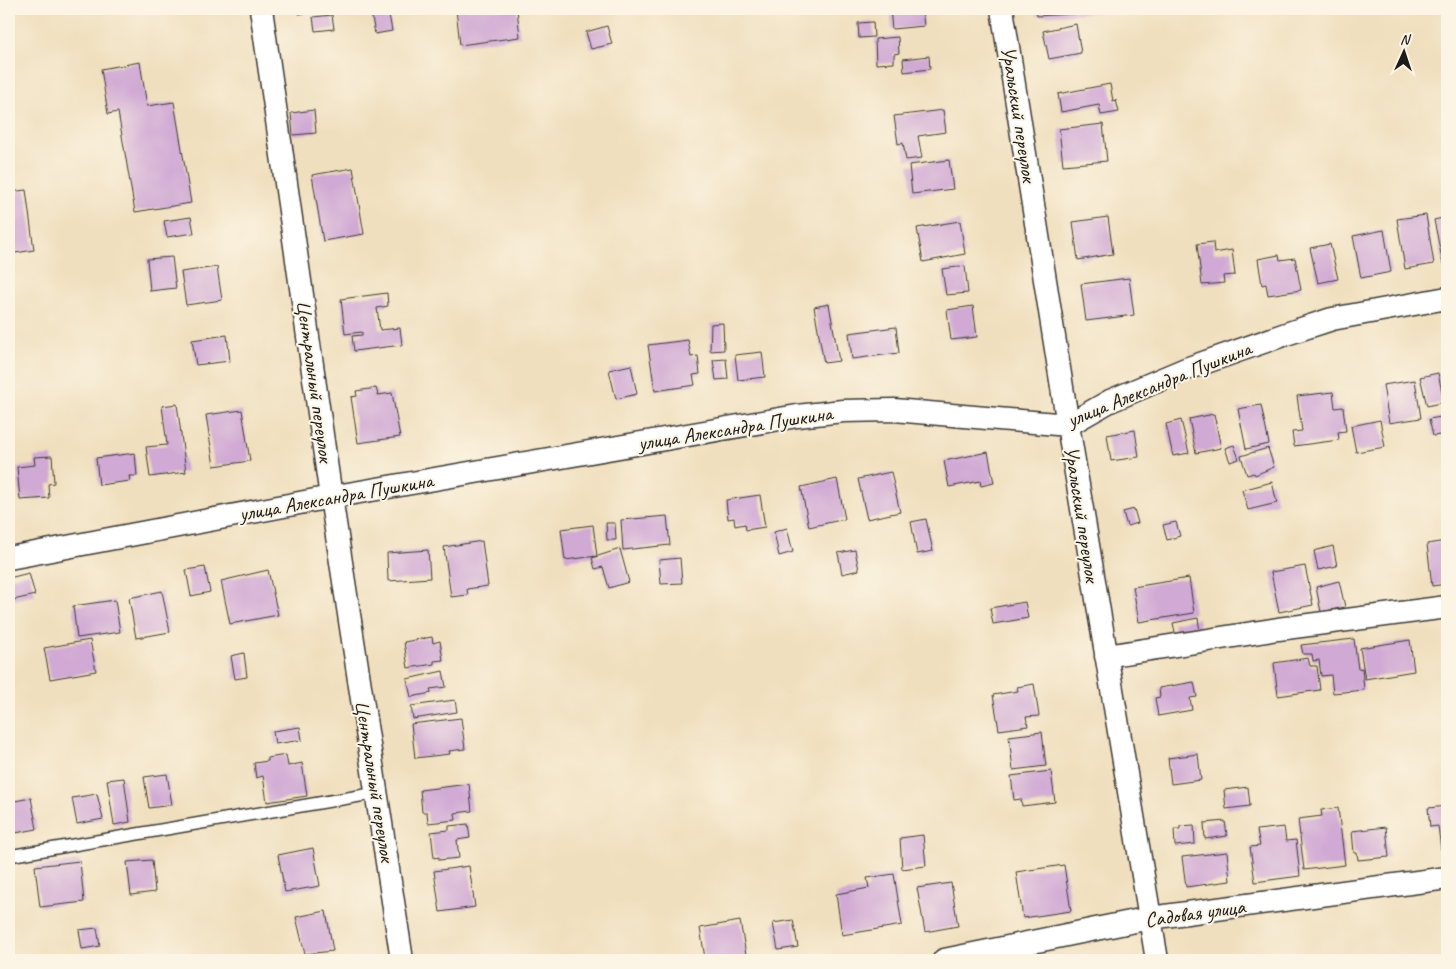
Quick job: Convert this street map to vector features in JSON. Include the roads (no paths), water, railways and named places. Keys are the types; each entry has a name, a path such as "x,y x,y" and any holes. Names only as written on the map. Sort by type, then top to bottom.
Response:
{"street":[{"name":"Центральный переулок","path":"261,9 331,497 402,960"},
{"name":"Уральский переулок","path":"1002,9 1068,425 1157,960"},
{"name":"улица Александра Пушкина","path":"9,558 331,497 797,416 843,411 894,410 1068,425 1110,401 1186,369 1286,334 1332,319 1447,298"},
{"path":"1106,656 1278,629 1447,607"},
{"name":"Садовая улица","path":"944,960 1150,918 1447,878"}],"lane":[{"path":"9,856 377,793"}]}
